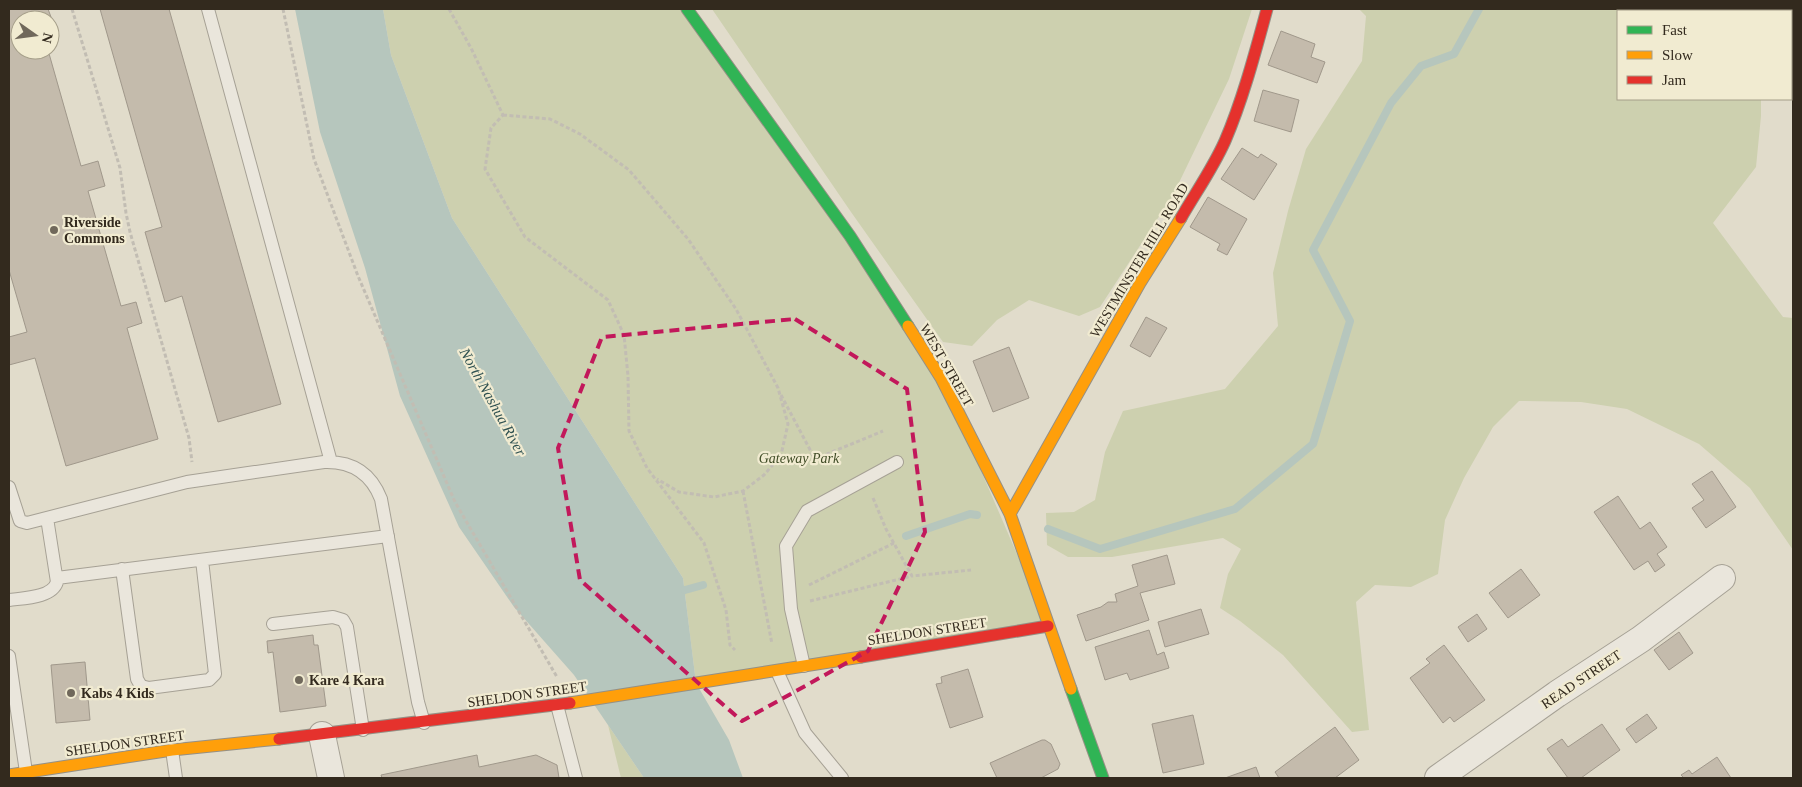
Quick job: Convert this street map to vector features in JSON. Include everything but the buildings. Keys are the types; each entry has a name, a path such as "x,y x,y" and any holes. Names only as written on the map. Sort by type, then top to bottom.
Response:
{"street":[{"name":"WEST STREET","path":"687,9 856,245 940,378 1010,514 1103,778"},
{"name":"WESTMINSTER HILL ROAD","path":"1010,514 1140,283 1212,167 1225,140 1249,74 1267,9"},
{"name":"READ STREET","path":"1438,778 1557,694 1641,639 1722,578"},
{"name":"SHELDON STREET","path":"9,775 26,772 74,772 172,750 424,723 597,700 1048,626"},
{"path":"322,735 331,778"}],"lane":[{"path":"208,9 331,462"},
{"path":"9,487 20,521 27,523 187,482 331,462 351,466 369,478 376,486 381,499 418,702 424,723"},
{"path":"804,666 791,609 786,546 807,511 897,462"},
{"path":"9,600 52,591 58,582 47,518"},
{"path":"57,578 388,536"},
{"path":"122,569 137,679 141,686 145,688 174,685 209,680 214,674 202,560"},
{"path":"273,624 333,617 343,620 347,627 363,730"},
{"path":"9,656 26,772"},
{"path":"777,671 805,734 842,778"},
{"path":"557,705 576,778"},
{"path":"172,750 176,778"}],"path":[{"path":"72,9 120,168 130,232 189,438"},
{"path":"283,9 314,159 358,276 455,502 571,702"},
{"path":"448,9 471,48 503,115"},
{"path":"503,115 550,119 580,134 629,170 688,239 736,309 815,458 883,431"},
{"path":"503,115 491,128 486,169 525,237 608,300 624,335 628,376 629,431 647,468 704,543 726,610 730,645 740,654"},
{"path":"656,478 680,492 714,497 743,491 764,475 781,455 788,424 778,388"},
{"path":"743,491 772,644"},
{"path":"872,495 894,544 912,576"},
{"path":"805,587 894,544"},
{"path":"803,603 912,576 971,570"}],"highlighted area":[{"path":"795,319 907,389 925,532 868,651 742,721 580,580 558,448 602,337"}],"green space":[{"name":"Gateway Park","path":"383,9 687,9 941,378 1048,626 696,683 683,578 452,218 391,55"},
{"path":"712,9 1252,9 1229,79 1173,195 1100,307 1079,316 1029,300 997,320 972,346 943,342"},
{"path":"1359,9 1757,9 1617,10 1617,100 1761,100 1756,167 1713,223 1783,317 1793,318 1793,550 1750,488 1699,444 1627,409 1581,402 1519,401 1493,427 1464,478 1445,520 1438,574 1411,587 1375,585 1356,602 1369,730 1352,732 1283,655 1240,621 1220,608 1228,574 1241,549 1223,538 1112,557 1068,557 1047,545 1046,513 1074,512 1095,500 1105,452 1123,411 1225,389 1278,326 1273,273 1288,211 1306,149 1362,61 1366,16"},
{"path":"608,725 644,778 621,778"}],"water":[{"name":"North Nashua River","path":"295,9 383,9 391,55 452,218 683,578 696,683 729,740 743,778 644,778 574,675 514,607 459,527 400,396 365,268 320,132"}],"waterway":[{"path":"1048,529 1100,549 1235,509 1313,444 1350,321 1313,250 1391,103 1421,66 1454,54 1479,9"},
{"path":"906,536 970,514 977,515"},
{"path":"685,590 703,585"}],"traffic: fast":[{"path":"687,9 850,236 908,326"},
{"path":"1071,689 1103,778"}],"traffic: slow":[{"path":"1010,514 1140,283 1181,218"},
{"path":"908,326 941,378 1010,514 1071,689"},
{"path":"570,703 861,657"},
{"path":"9,775 172,750 279,739"}],"traffic: jam":[{"path":"1181,218 1225,141 1243,92 1267,9"},
{"path":"861,657 1048,626"},
{"path":"279,739 570,703"}],"place":[{"name":"Riverside Commons","path":"54,230"},
{"name":"Kare 4 Kara","path":"299,680"},
{"name":"Kabs 4 Kids","path":"71,693"}]}
